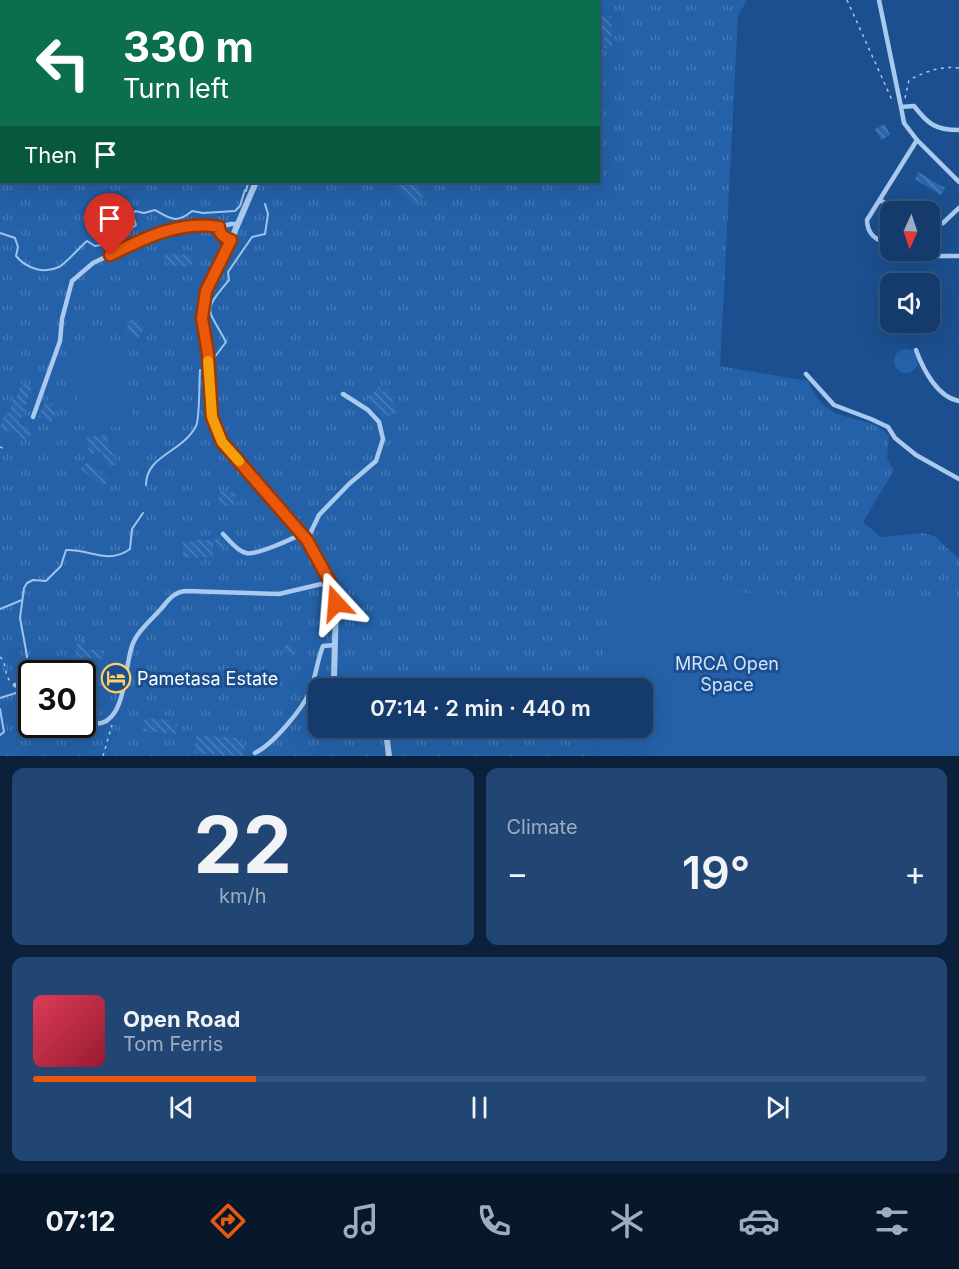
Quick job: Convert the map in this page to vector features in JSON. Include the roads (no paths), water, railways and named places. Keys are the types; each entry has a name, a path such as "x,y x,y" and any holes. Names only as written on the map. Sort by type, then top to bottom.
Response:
{"street":[{"path":"256,183 206,291 202,318 208,354 212,417 222,442 307,540 330,582 336,603 334,678"},
{"path":"387,738 389,756"}],"lane":[{"path":"879,0 904,123 917,140 959,182"},
{"path":"901,107 914,106 928,124 948,130 959,130"},
{"path":"880,241 874,238 867,228 867,220 917,140"},
{"path":"940,224 959,208"},
{"path":"33,417 60,341 62,319 72,281 93,263 160,231 206,225 219,227 238,224"},
{"path":"219,227 224,238 231,240"},
{"path":"940,256 959,256"},
{"path":"916,350 923,369 943,393 959,401"},
{"path":"806,375 834,405 888,427 895,438 916,455 959,479"},
{"path":"307,540 319,514 376,460 383,439 379,422 368,410 343,394"},
{"path":"222,534 241,551 249,554 286,542 302,534"},
{"path":"96,724 102,724 115,716 129,668 132,644 173,595 186,591 279,594 330,582"},
{"path":"255,753 266,748 310,693 323,646 335,645"}],"waterway":[{"path":"246,191 248,183"},
{"path":"0,233 15,238 18,247 16,256 25,264 36,269 48,270 59,267 87,241 95,246 101,245 103,239 101,234 92,231 88,222 94,217 106,213 113,214 117,218 118,228 128,231 136,225 133,215 135,211 144,213 155,210 174,219 182,218 192,211 203,213 235,211 240,206 245,190"},
{"path":"214,358 226,342 211,315 211,305 229,280 228,272 252,237 265,234 268,214 265,204"},
{"path":"146,485 152,467 190,435 196,426 200,370"},
{"path":"0,698 16,693 25,675 27,656 20,618 24,588 27,583 33,580 46,581 61,566 66,550 106,556 122,554 130,549 132,529 143,513"},
{"path":"0,609 22,600"},
{"path":"0,709 4,732 0,735"}],"place":[{"name":"Pametasa Estate","path":"116,678"}],"park label":[{"name":"MRCA Open Space","path":"727,673"}]}
